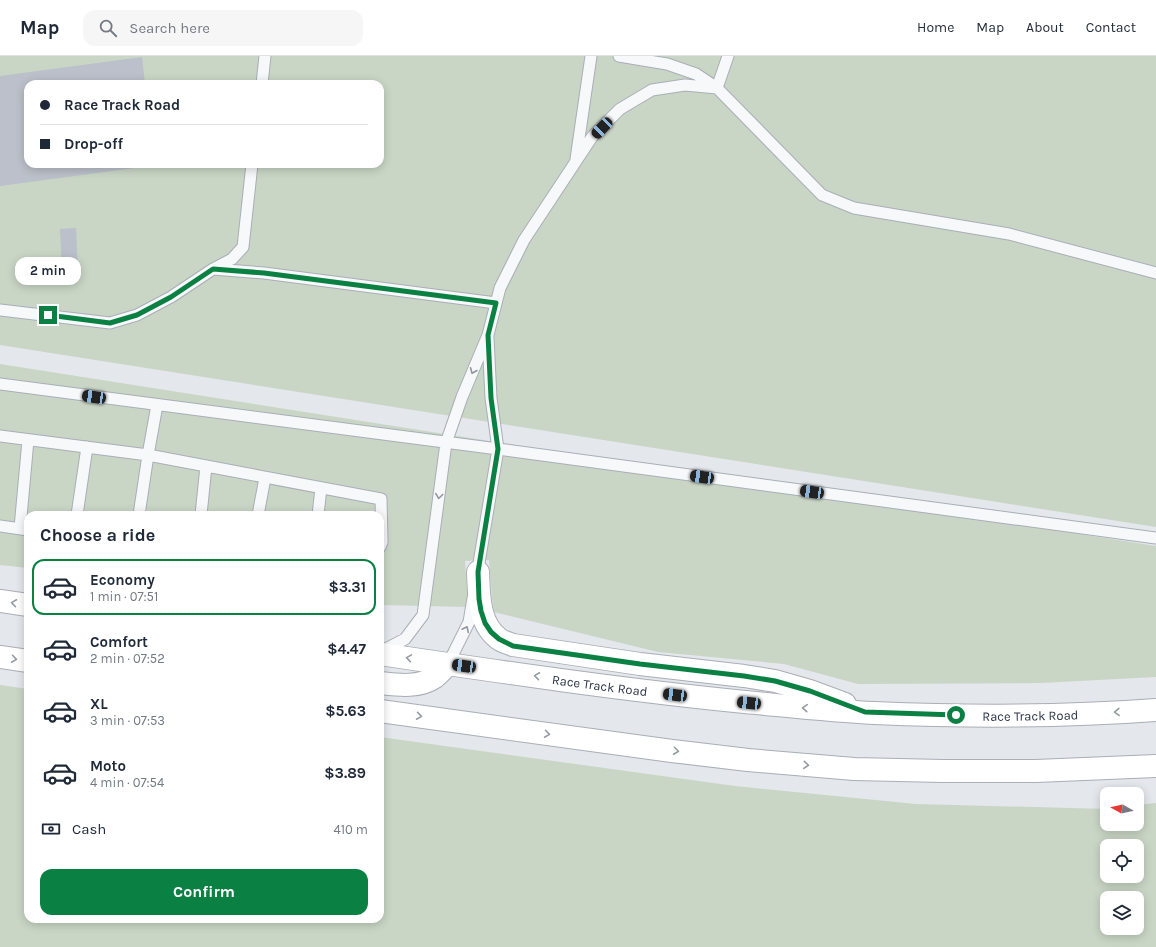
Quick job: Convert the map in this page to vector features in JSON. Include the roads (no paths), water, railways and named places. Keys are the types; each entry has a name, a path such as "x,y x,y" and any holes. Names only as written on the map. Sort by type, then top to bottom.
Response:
{"main road":[{"path":"478,572 479,599 485,623 491,632 499,639 513,646 775,681 810,691 865,712"},
{"path":"0,601 24,604"},
{"name":"Race Track Road","path":"384,654 620,688 703,698 865,712 942,715 1016,715 1156,710"},
{"path":"0,657 24,660"},
{"path":"384,683 410,685 423,683 435,677 448,664"},
{"path":"384,711 648,748 748,760 854,769 1036,771 1156,766"}],"lane":[{"path":"262,80 265,56"},
{"path":"576,162 591,56"},
{"path":"619,56 667,64 696,74 717,88 822,194 848,206 1010,234 1156,272"},
{"path":"717,88 728,56"},
{"path":"384,651 405,638 423,615 446,443 462,397 488,335 500,288 524,240 592,137 620,109 652,90 684,85 717,88"},
{"path":"0,310 110,323 137,315 171,297 213,269 232,259 243,248 252,168"},
{"path":"213,269 264,273 496,303"},
{"path":"448,664 469,622 498,449 491,398 488,335"},
{"path":"0,384 498,449 1156,538"},
{"path":"140,511 157,405"},
{"path":"0,436 148,455 381,499 381,511"},
{"path":"25,511 28,440"},
{"path":"78,511 87,447"},
{"path":"201,511 206,466"},
{"path":"259,511 265,478"},
{"path":"318,511 321,488"},
{"path":"0,526 24,529"}]}
